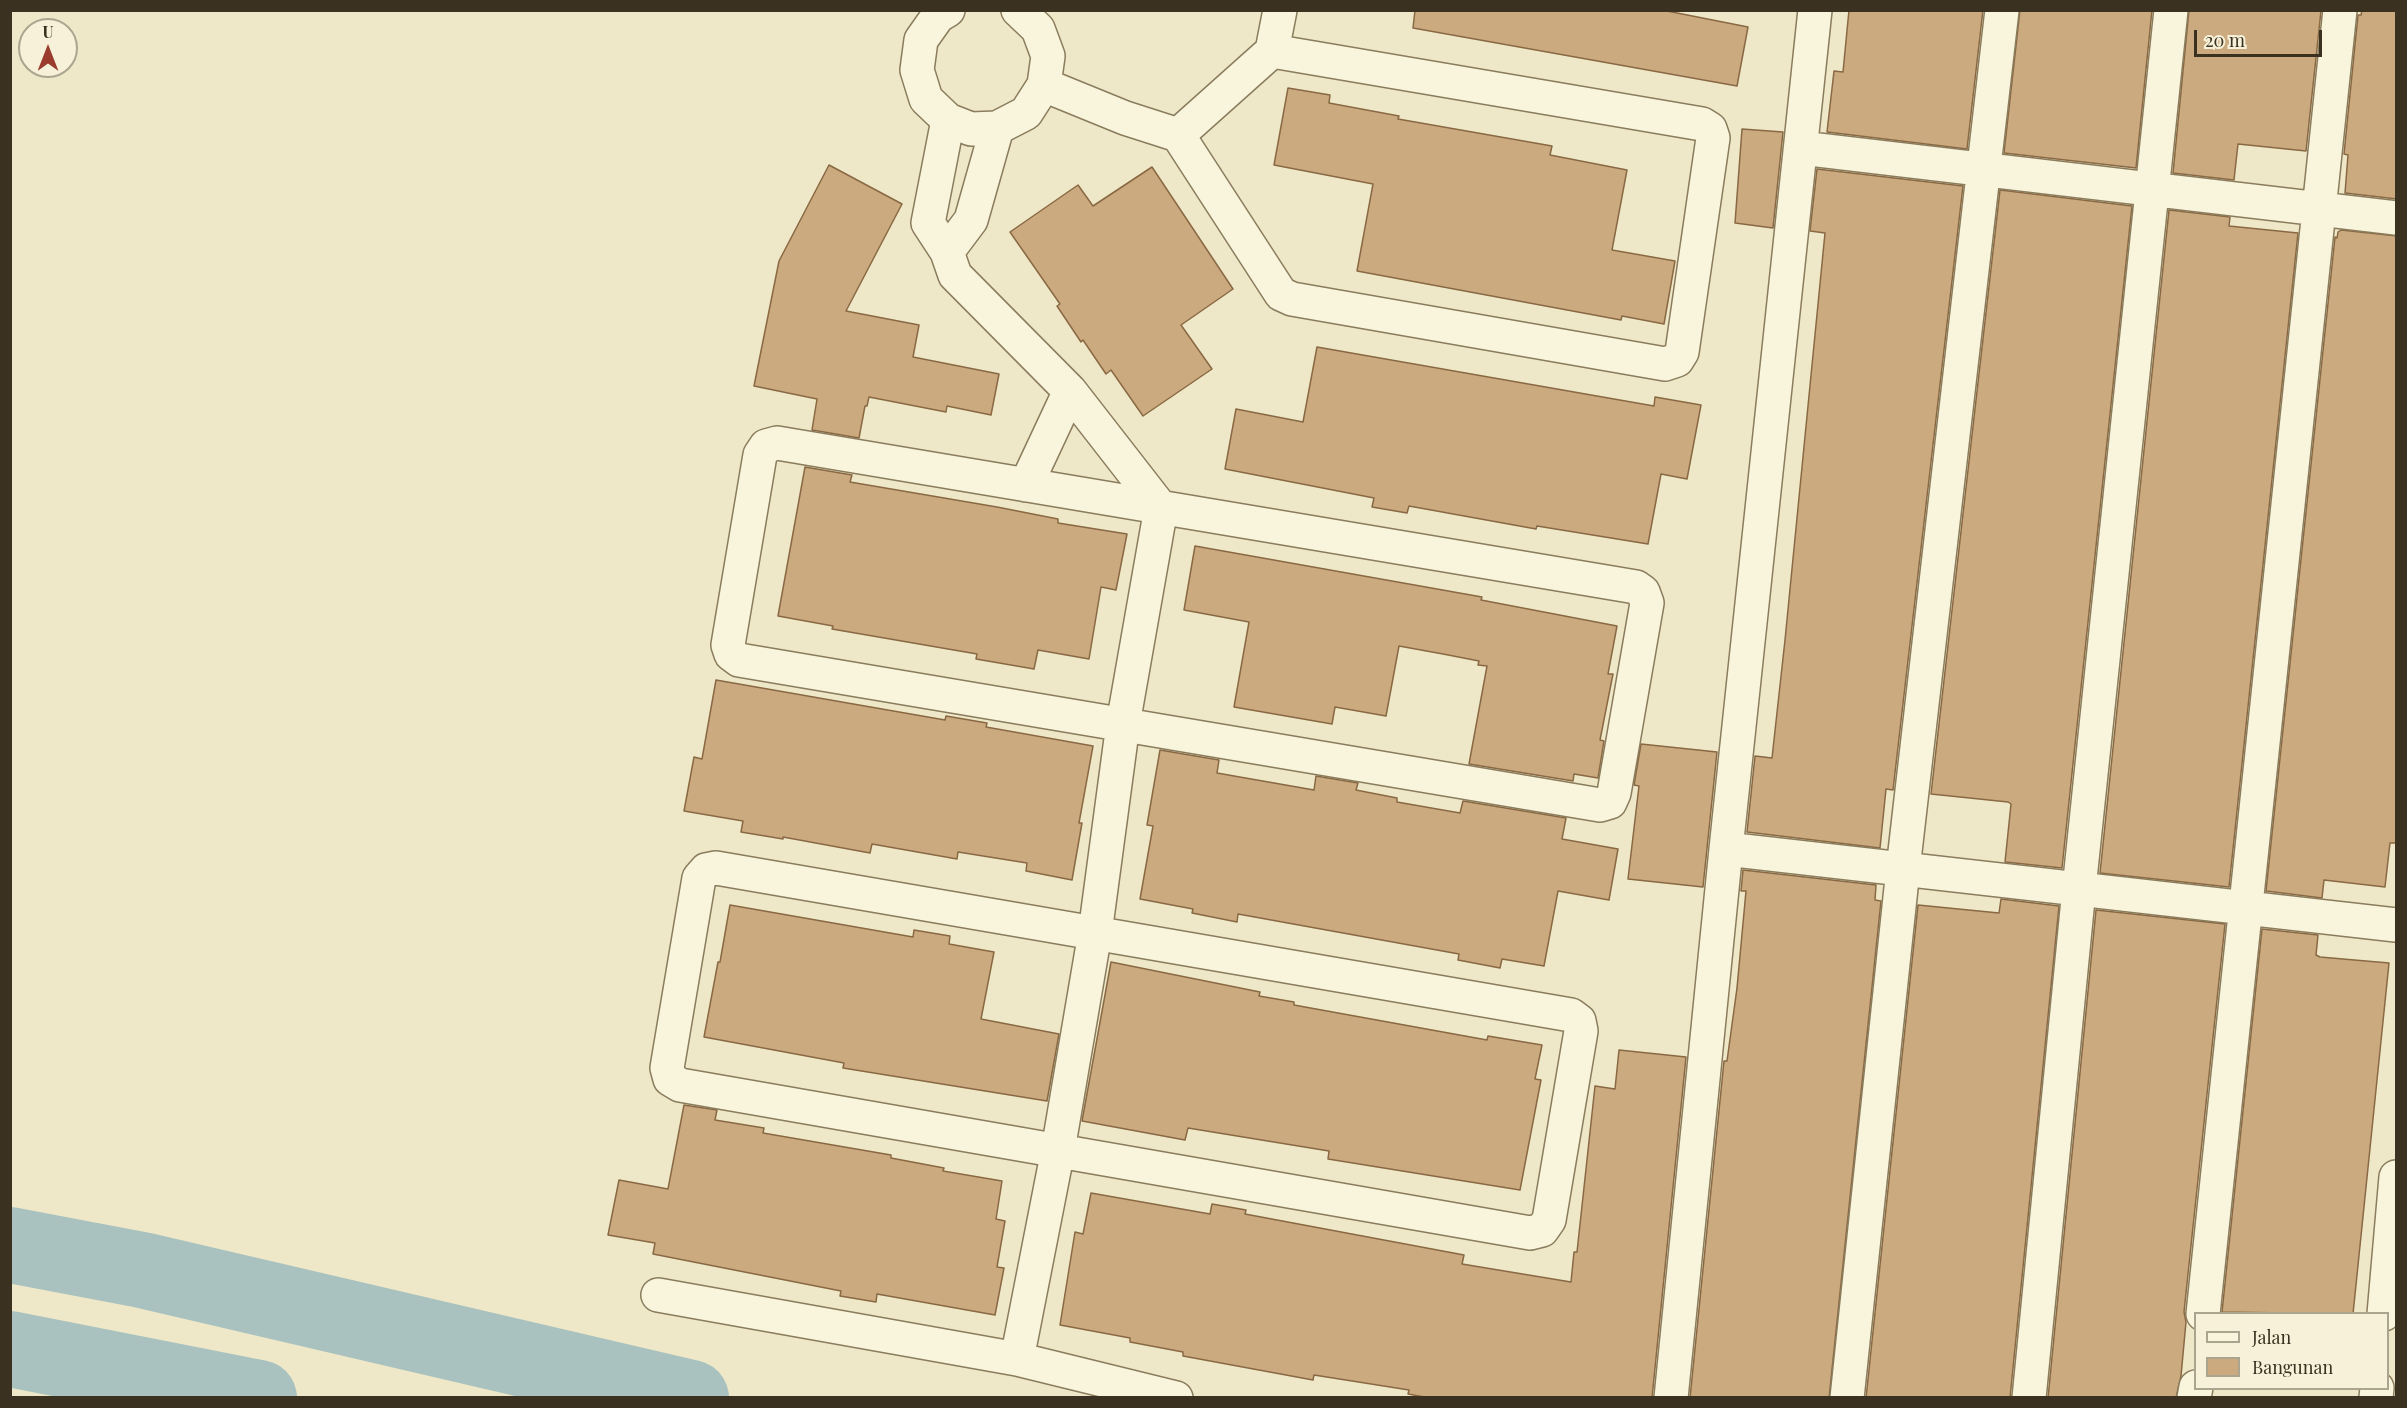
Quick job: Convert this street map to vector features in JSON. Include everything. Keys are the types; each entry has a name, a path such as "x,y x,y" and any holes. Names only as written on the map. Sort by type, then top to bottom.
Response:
{"street":[{"path":"948,10 938,16 921,40 917,70 926,99 948,120 971,129 997,128 1026,113 1044,85 1048,56 1038,29 1018,10"},
{"path":"1178,135 1272,51 1280,10"},
{"path":"1671,1398 1726,849 1815,10"},
{"path":"1847,1398 1904,869 2002,10"},
{"path":"2029,1398 2079,889 2171,10"},
{"path":"2203,1312 2340,10"},
{"path":"1044,85 1125,118 1178,135 1281,294 1304,301 1665,364 1677,360 1682,352 1712,150 1713,138 1710,129 1702,124 1272,51"},
{"path":"948,120 928,224 947,252 950,267 955,275 1070,391 1161,508 1123,724 1095,933 1058,1150 1017,1359"},
{"path":"947,252 971,220 997,128"},
{"path":"1801,148 2397,218"},
{"path":"1026,485 1070,391"},
{"path":"777,443 1161,508 1636,587 1643,592 1647,603 1614,793 1610,802 1600,805 739,660 731,654 728,645 760,455 766,446 777,443"},
{"path":"1726,849 2397,925"},
{"path":"716,868 1095,933 1571,1015 1579,1021 1581,1031 1549,1220 1542,1230 1530,1233 680,1085 670,1079 667,1068 697,889 699,878 706,870 716,868"},
{"path":"2384,1312 2397,1177"},
{"path":"658,1295 1017,1359 1176,1398"}],"building":[{"path":"1415,10 1662,10 1748,27 1737,86 1413,28"},
{"path":"1849,10 1983,10 1967,149 1827,132 1834,71 1843,72"},
{"path":"2020,10 2152,10 2136,168 2004,153"},
{"path":"2189,10 2321,11 2306,151 2238,144 2234,180 2173,173"},
{"path":"2362,10 2397,10 2397,199 2345,193 2348,155 2344,154 2358,15 2361,15"},
{"path":"1288,88 1330,95 1329,103 1399,116 1398,119 1552,146 1550,155 1627,170 1612,250 1675,261 1664,324 1622,316 1621,320 1357,271 1373,184 1274,165"},
{"path":"1742,129 1783,132 1773,228 1735,223"},
{"path":"829,165 902,204 846,311 919,325 913,357 999,374 991,415 947,406 946,412 869,397 859,438 812,430 817,399 754,386 779,261"},
{"path":"1152,167 1233,289 1181,325 1212,369 1143,416 1111,370 1106,374 1083,340 1081,342 1057,306 1060,304 1010,232 1078,185 1093,206"},
{"path":"1817,169 1963,186 1893,790 1886,789 1880,848 1747,832 1755,756 1772,758 1785,640 1825,233 1810,231"},
{"path":"2000,190 2132,206 2062,868 2005,862 2011,804 2008,802 1931,794"},
{"path":"2169,210 2230,217 2229,226 2298,233 2229,887 2100,873"},
{"path":"2341,230 2397,236 2397,843 2390,843 2385,887 2324,880 2322,898 2266,891 2335,237 2337,238"},
{"path":"1317,347 1654,406 1655,397 1701,405 1687,479 1661,474 1648,544 1537,526 1536,529 1409,506 1407,513 1372,507 1374,498 1225,469 1236,409 1303,422"},
{"path":"805,467 852,475 850,482 997,507 1058,519 1058,523 1127,534 1116,590 1101,587 1089,659 1038,650 1034,669 976,659 977,654 832,629 833,626 778,616"},
{"path":"1195,546 1482,597 1481,600 1617,626 1608,674 1613,674 1600,740 1604,741 1598,778 1574,774 1573,781 1469,764 1487,666 1478,665 1479,661 1399,646 1386,716 1335,707 1332,724 1234,707 1249,622 1184,610"},
{"path":"716,680 945,720 946,716 987,723 986,727 1093,746 1079,823 1082,823 1072,880 1026,871 1027,863 958,852 957,859 872,844 870,853 783,837 783,839 741,832 743,821 684,811 694,757 702,759"},
{"path":"1641,744 1717,752 1703,887 1628,879 1639,786 1634,785"},
{"path":"1160,750 1219,760 1217,773 1314,790 1316,776 1358,783 1356,790 1397,798 1397,802 1460,813 1463,801 1566,818 1562,839 1618,849 1609,900 1558,891 1544,966 1502,959 1500,968 1458,960 1459,954 1238,914 1237,922 1192,913 1193,909 1140,899 1153,826 1147,825"},
{"path":"1743,870 1876,885 1875,900 1881,901 1829,1398 1690,1398 1724,1061 1727,1061 1737,988 1746,891 1741,891"},
{"path":"2001,899 2059,906 2010,1398 1866,1398 1918,905 1999,913"},
{"path":"730,905 913,937 914,930 950,936 949,944 994,952 981,1019 1059,1034 1047,1101 843,1068 844,1063 704,1037"},
{"path":"2096,910 2225,924 2184,1312 2186,1322 2181,1376 2176,1398 2048,1398"},
{"path":"2262,929 2318,935 2316,955 2320,957 2389,963 2353,1312 2222,1312"},
{"path":"1111,962 1260,992 1259,996 1294,1002 1294,1005 1487,1040 1488,1036 1542,1045 1535,1079 1541,1080 1520,1190 1328,1159 1329,1151 1188,1128 1185,1140 1082,1121"},
{"path":"1619,1050 1686,1057 1652,1398 1430,1398 1408,1394 1409,1390 1314,1375 1313,1380 1183,1356 1183,1352 1130,1342 1130,1338 1060,1325 1075,1232 1083,1234 1091,1193 1210,1214 1212,1204 1246,1210 1245,1214 1464,1255 1462,1264 1571,1282 1574,1252 1577,1252 1595,1086 1615,1089"},
{"path":"684,1105 717,1110 715,1120 764,1128 763,1133 891,1155 891,1158 944,1168 943,1171 1002,1181 996,1219 1005,1221 997,1267 1004,1268 995,1315 877,1294 876,1302 840,1296 841,1291 653,1254 655,1243 608,1235 619,1180 668,1189"}],"waterway":[{"path":"10,1245 142,1270 691,1398"},
{"path":"10,1349 259,1398"}]}
